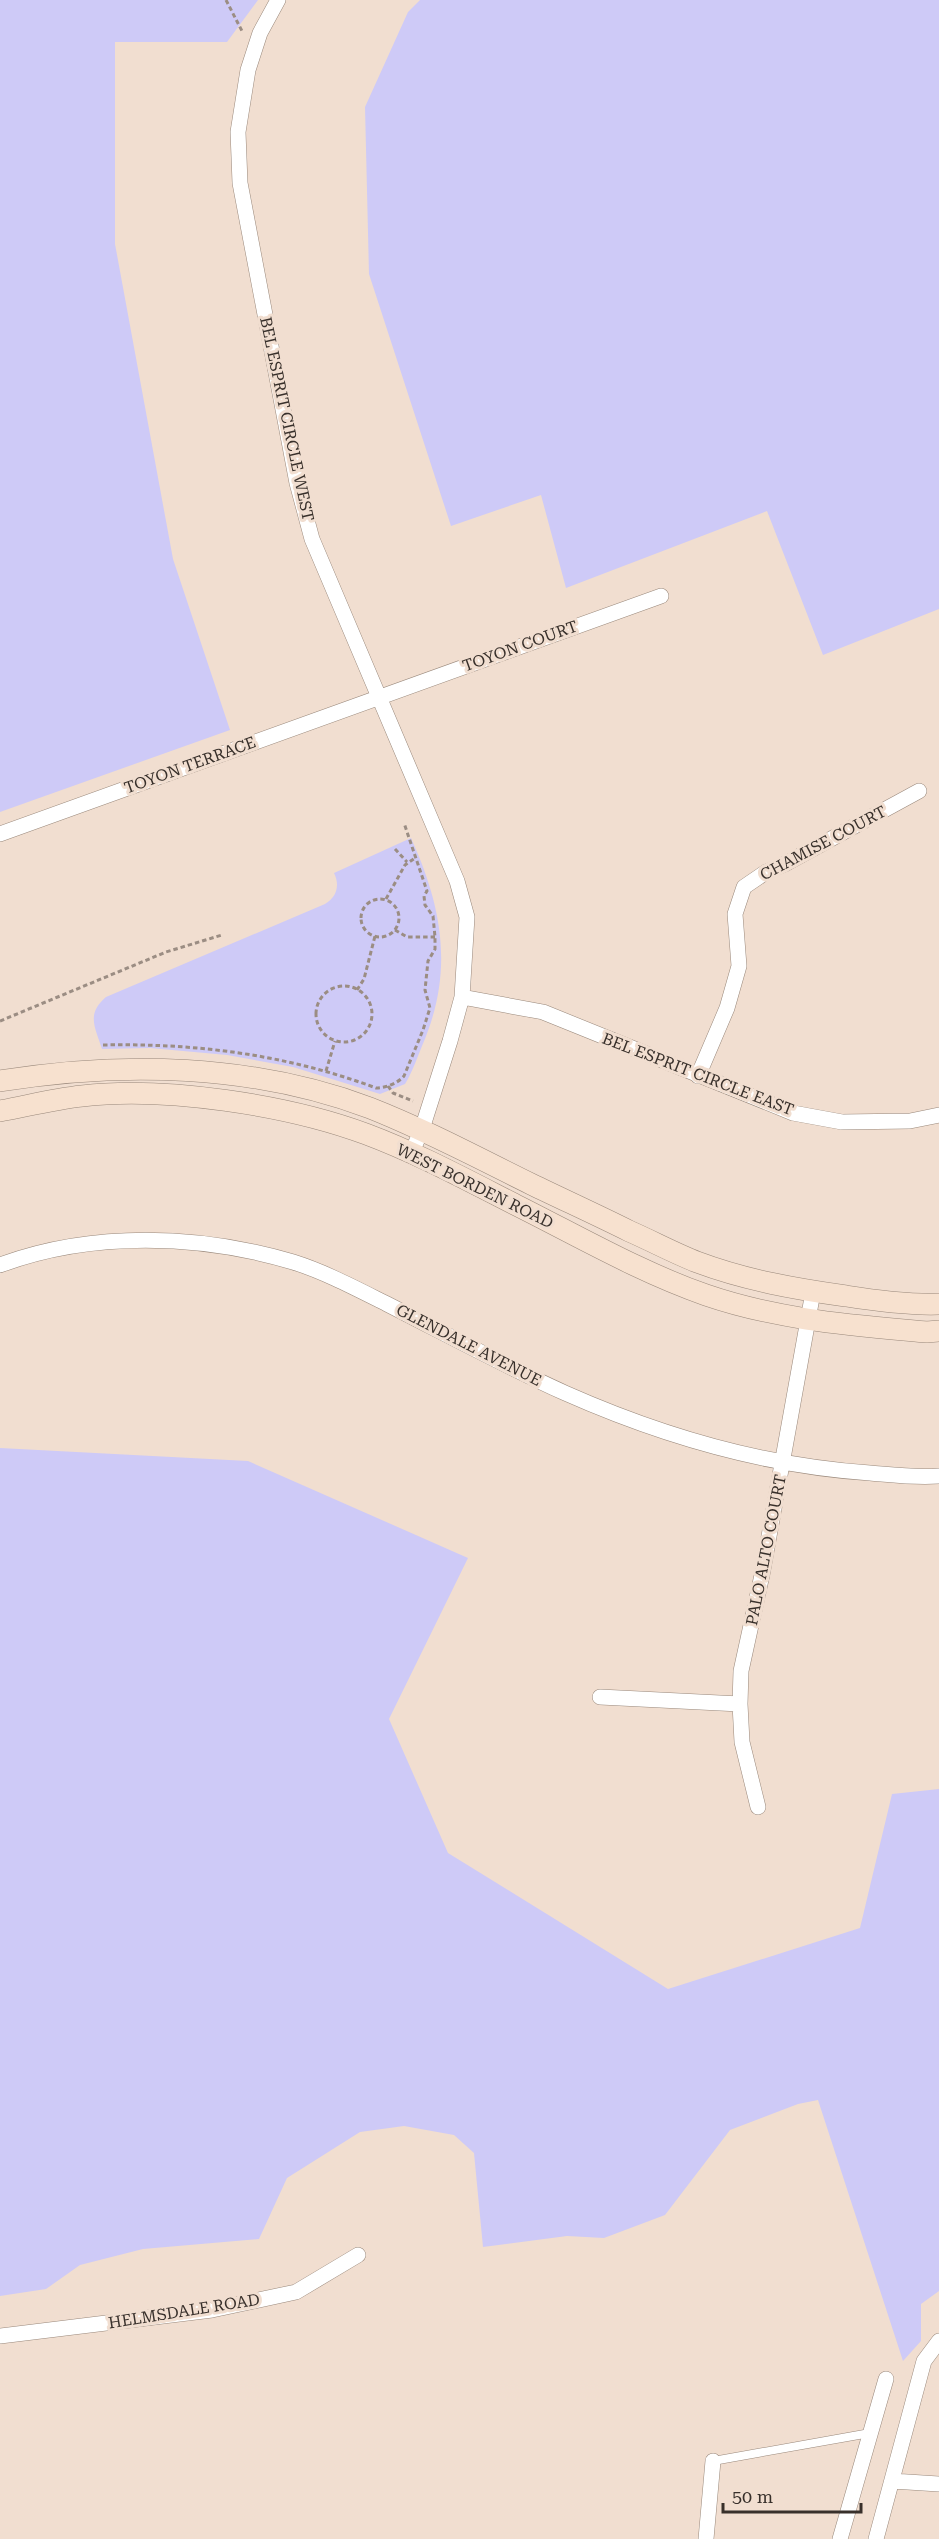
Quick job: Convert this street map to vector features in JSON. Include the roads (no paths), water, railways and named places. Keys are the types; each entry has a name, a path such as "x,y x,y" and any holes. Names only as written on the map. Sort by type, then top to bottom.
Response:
{"main road":[{"name":"WEST BORDEN ROAD","path":"0,1081 105,1068 164,1068 235,1076 329,1095 422,1129 531,1185 695,1261 734,1275 813,1292 911,1305 939,1304"},
{"name":"WEST BORDEN ROAD","path":"0,1112 82,1096 165,1095 228,1102 320,1119 366,1134 411,1154 620,1257 705,1295 782,1317 927,1332 939,1331"}],"street":[{"name":"BEL ESPRIT CIRCLE WEST","path":"278,0 258,38 248,70 238,132 240,183 300,494 312,539 457,881 467,917 462,997 422,1129 411,1154"},
{"name":"TOYON COURT","path":"379,696 661,596"},
{"name":"TOYON TERRACE","path":"0,834 379,696"},
{"name":"CHAMISE COURT","path":"699,1076 727,1008 740,966 735,914 744,887 766,872 785,864 919,791"},
{"name":"BEL ESPRIT CIRCLE EAST","path":"462,997 543,1012 793,1113 842,1122 910,1121 939,1115"},
{"name":"GLENDALE AVENUE","path":"0,1265 43,1253 127,1240 185,1241 239,1249 294,1262 343,1282 562,1392 630,1421 782,1464 832,1471 939,1476"},
{"name":"PALO ALTO COURT","path":"758,1808 742,1742 741,1671 813,1292"},
{"path":"600,1697 740,1704"},
{"name":"HELMSDALE ROAD","path":"0,2336 212,2310 296,2292 358,2254"},
{"path":"876,2539 924,2361 939,2341"},
{"path":"840,2539 886,2379"},
{"path":"706,2539 713,2461"},
{"path":"892,2481 939,2484"}],"lane":[{"path":"713,2461 870,2433"}]}
